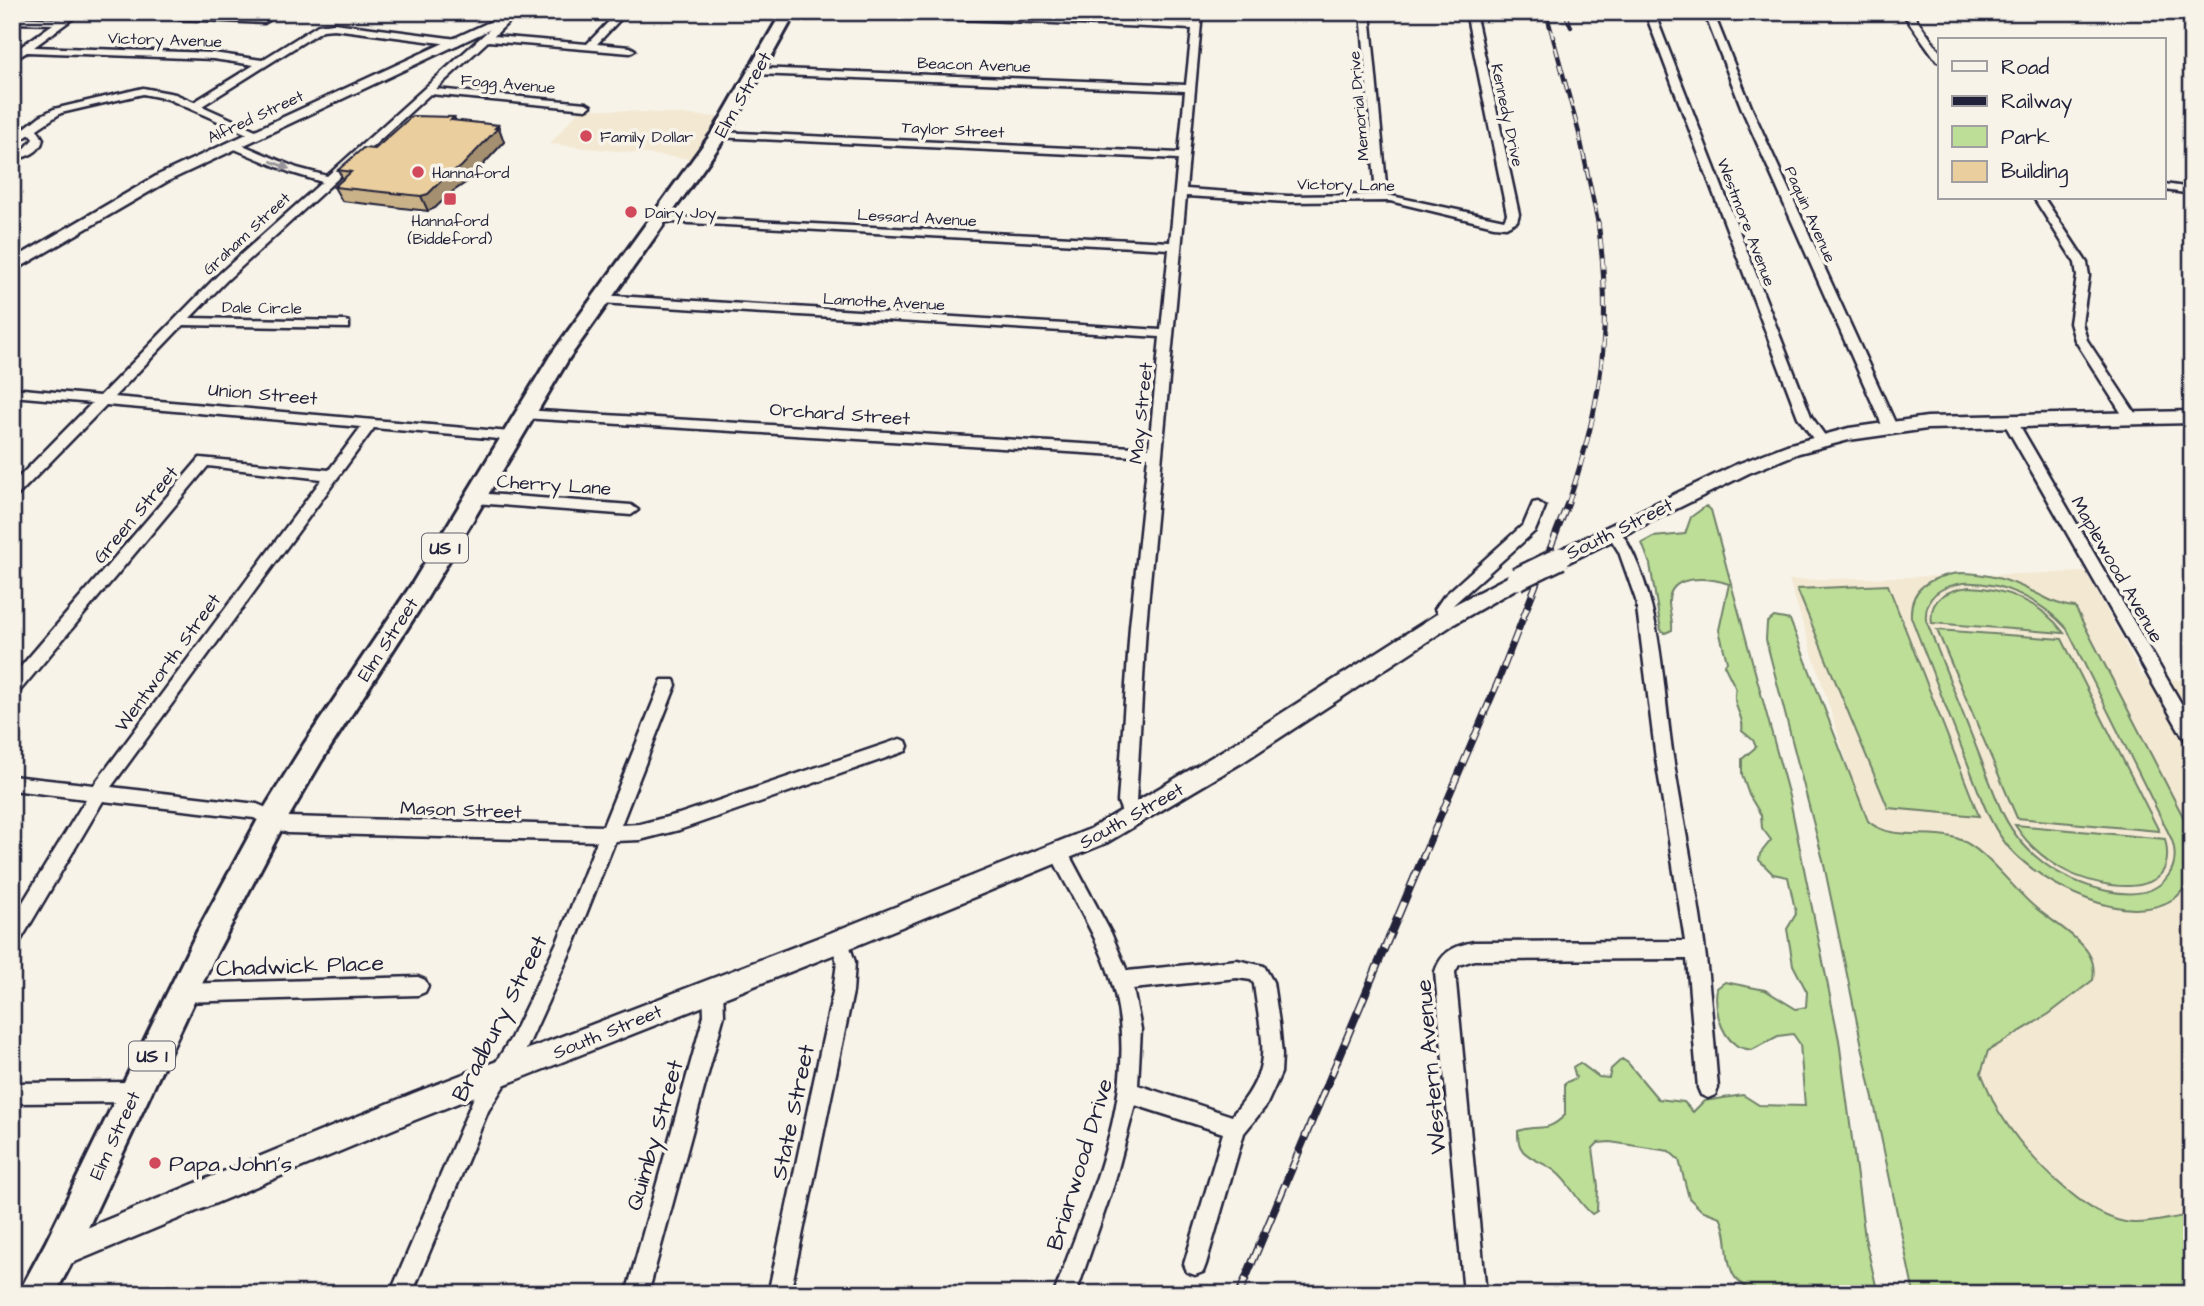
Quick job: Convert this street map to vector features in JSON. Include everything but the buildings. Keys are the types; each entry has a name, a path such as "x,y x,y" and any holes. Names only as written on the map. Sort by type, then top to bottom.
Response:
{"main road":[{"name":"Elm Street","path":"34,1293 58,1254 230,897 272,820 420,590 523,414 600,299 720,135 789,12"}],"street":[{"path":"12,58 78,12 264,20"},
{"path":"589,47 623,12"},
{"path":"867,12 1198,19"},
{"name":"Memorial Drive","path":"1365,12 1382,198"},
{"name":"Kennedy Drive","path":"1470,12 1513,214 1513,219 1508,223"},
{"name":"Westmore Avenue","path":"1650,12 1805,417 1821,440"},
{"name":"Paquin Avenue","path":"1708,12 1747,109 1890,427"},
{"name":"Graham Street","path":"12,493 178,321 328,180 515,14"},
{"name":"Alfred Street","path":"12,267 128,197 256,134 515,14"},
{"path":"1909,15 1938,57"},
{"name":"May Street","path":"1132,817 1127,802 1138,626 1198,19"},
{"path":"12,20 62,22"},
{"path":"195,106 312,31 325,26 457,41"},
{"path":"485,38 630,50"},
{"name":"Victory Avenue","path":"24,50 213,56 263,63"},
{"name":"Beacon Avenue","path":"756,71 1191,88"},
{"name":"Fogg Avenue","path":"428,91 586,106"},
{"path":"12,143 58,111 134,92 165,93 256,134"},
{"path":"12,157 27,153 37,144 38,139 32,128"},
{"name":"Taylor Street","path":"720,135 1184,156"},
{"path":"234,145 293,170 328,180"},
{"path":"2166,187 2192,191"},
{"name":"Victory Lane","path":"1181,192 1288,199 1382,198 1417,203 1494,223 1508,223"},
{"path":"2040,200 2081,263 2083,276 2076,323 2081,340 2132,419"},
{"name":"Lessard Avenue","path":"657,219 1175,246"},
{"name":"Lamothe Avenue","path":"600,299 1167,334"},
{"name":"Dale Circle","path":"178,321 345,325"},
{"name":"Union Street","path":"12,392 510,436"},
{"name":"Orchard Street","path":"523,414 1155,453"},
{"name":"South Street","path":"58,1254 498,1074 1059,853 1132,817 1225,762 1447,618 1517,579 1776,454 1821,440 1890,427 2192,417"},
{"name":"Maplewood Avenue","path":"2010,421 2192,737"},
{"name":"Wentworth Street","path":"12,937 97,792 372,422"},
{"name":"Green Street","path":"12,688 205,461 331,475"},
{"path":"12,473 30,474"},
{"name":"Cherry Lane","path":"475,498 631,510"},
{"path":"1447,618 1443,609 1448,600 1530,527 1538,507"},
{"path":"1612,531 1632,563 1645,612 1660,730 1696,950 1708,1088"},
{"name":"Bradbury Street","path":"401,1294 481,1104 519,1045 543,994 668,685"},
{"name":"Mason Street","path":"12,783 257,811 288,825 607,834 639,832 679,822 900,746"},
{"name":"Briarwood Drive","path":"1059,853 1105,942 1121,981 1126,996 1132,1048 1128,1092 1117,1136 1065,1294"},
{"name":"State Street","path":"779,1294 843,992 846,962 839,941"},
{"name":"Western Avenue","path":"1475,1294 1445,972 1448,962 1460,953 1474,951 1696,950"},
{"path":"1121,981 1237,969 1257,972 1263,982 1273,1067 1264,1088 1246,1116 1235,1126 1195,1264"},
{"name":"Chadwick Place","path":"183,993 418,986"},
{"name":"Quimby Street","path":"637,1294 714,1016 713,989"},
{"path":"12,1093 134,1092"},
{"path":"1128,1092 1235,1126"}],"shaded area":[{"path":"581,108 719,117 692,159 550,144"},
{"path":"2086,572 2143,677 2192,681 2192,1294 2016,1294 1789,580"}],"green space":[{"path":"1706,506 1711,510 1790,800 1839,1040 1865,1238 1878,1294 1753,1294 1733,1274 1720,1217 1701,1210 1689,1198 1679,1160 1669,1151 1610,1142 1598,1143 1593,1148 1598,1186 1597,1211 1592,1214 1561,1177 1526,1154 1519,1142 1518,1131 1547,1127 1565,1115 1565,1083 1576,1078 1573,1067 1580,1063 1599,1077 1609,1078 1611,1069 1622,1059 1658,1099 1684,1102 1693,1112 1704,1101 1743,1095 1759,1105 1805,1106 1800,1044 1793,1034 1778,1036 1752,1050 1741,1048 1725,1033 1717,1010 1717,988 1725,982 1765,990 1796,1009 1806,1007 1807,992 1793,965 1787,929 1796,914 1788,877 1773,874 1759,860 1760,854 1771,840 1762,828 1761,815 1749,795 1742,775 1742,759 1756,747 1753,740 1742,731 1742,720 1735,701 1736,689 1724,665 1727,662 1719,630 1729,584 1702,579 1676,586 1671,592 1669,602 1672,630 1665,633 1661,630 1650,564 1642,543 1653,537 1685,534 1691,517"},
{"path":"1960,573 1995,577 2056,603 2075,607 2192,834 2192,879 2175,898 2156,907 2134,909 2087,899 2043,876 2025,863 2002,838 1983,803 1911,617 1914,597 1925,584","holes":["1978,583 2020,594 2045,609 2067,629 2172,840 2175,854 2173,867 2157,887 2142,892 2125,893 2107,891 2072,879 2037,858 2023,845 2007,822 1926,620 1928,605 1936,594 1955,584"]},
{"path":"1888,585 1979,816 1888,808 1797,589"},
{"path":"1969,587 1996,590 2022,599 2045,613 2064,633 1932,623 1936,601 1954,590"},
{"path":"1774,617 1790,620 1868,821 1888,831 1945,836 1967,843 1978,850 2028,901 2072,936 2089,954 2093,966 2093,980 2049,1014 1988,1051 1981,1073 1996,1107 2010,1128 2039,1163 2075,1197 2114,1219 2133,1223 2192,1215 2192,1294 1914,1294 1823,860 1766,640 1767,623"},
{"path":"1937,630 2062,639 2159,831 2017,818"},
{"path":"2015,825 2165,839 2167,860 2161,874 2149,883 2132,886 2094,882 2048,860 2030,844"}],"waterway":[{"path":"2164,12 2175,16 2192,30"}],"railway":[{"path":"1546,12 1579,133 1598,223"},
{"path":"1565,12 1571,27"},
{"path":"1568,504 1589,433 1601,365 1604,296 1598,222"},
{"path":"1422,859 1497,684 1568,503"},
{"path":"1239,1294 1423,857"}],"place":[{"name":"Family Dollar","path":"586,136"},
{"name":"Hannaford","path":"418,172"},
{"name":"Hannaford (Biddeford)","path":"450,199"},
{"name":"Dairy Joy","path":"631,212"},
{"name":"Papa John's","path":"155,1163"}]}
